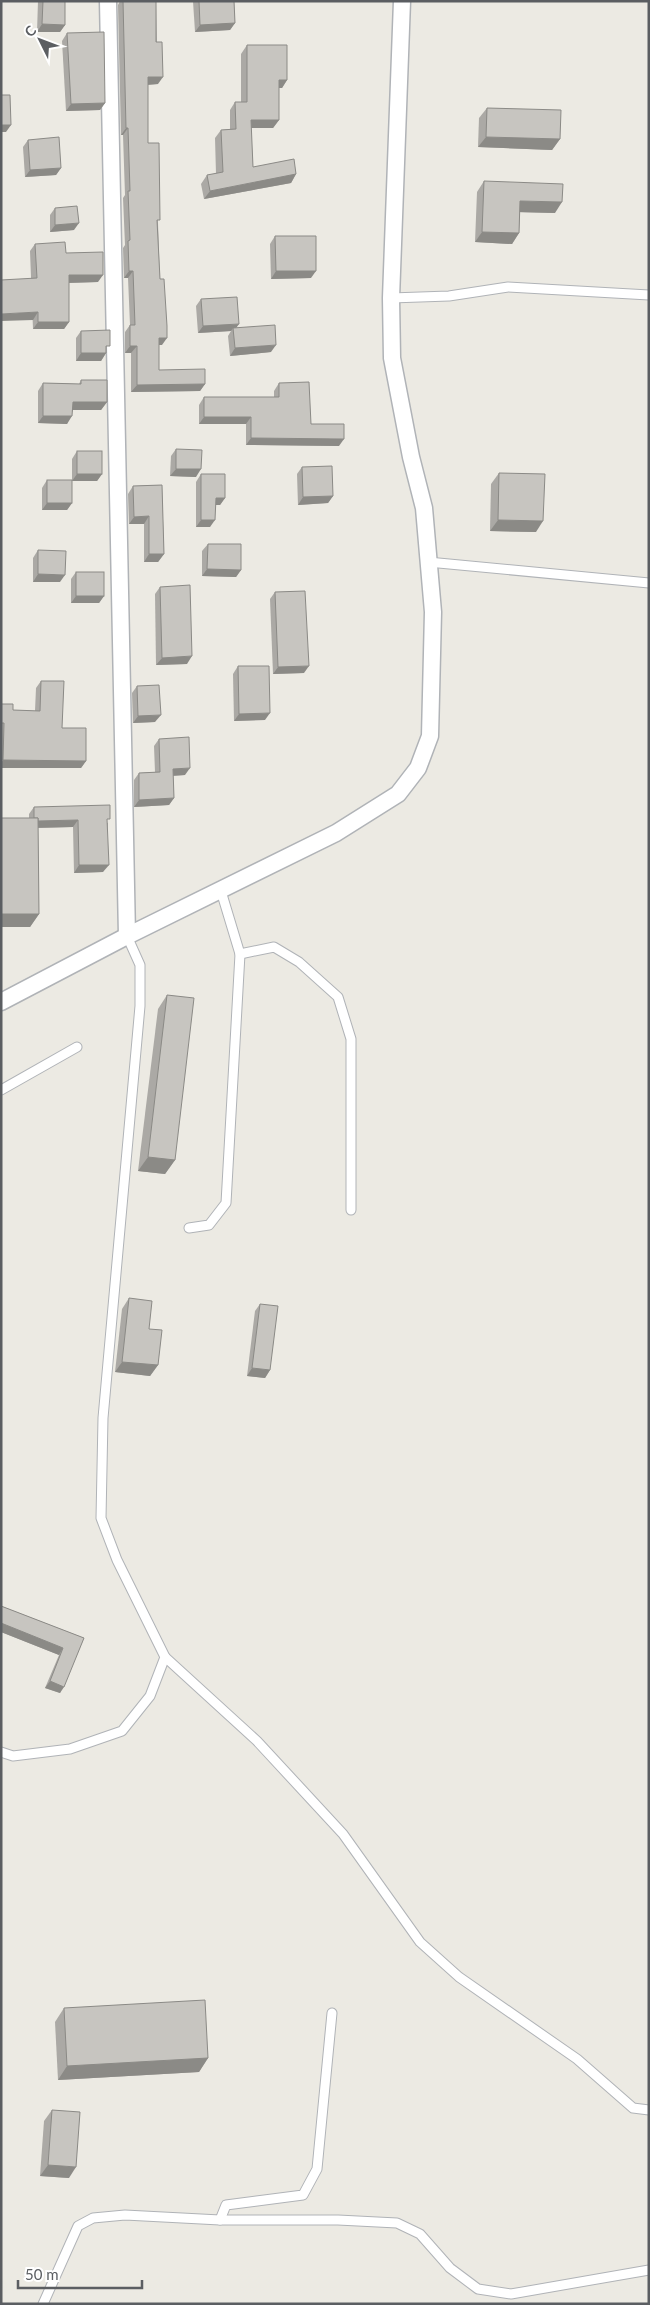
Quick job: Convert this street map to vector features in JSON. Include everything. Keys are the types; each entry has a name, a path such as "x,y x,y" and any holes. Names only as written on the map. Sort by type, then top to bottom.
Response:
{"street":[{"path":"108,1 127,936"},
{"path":"1,1002 127,936 336,833 398,794 418,768 430,736 432,612 424,508 411,457 392,358 391,298 402,1"}],"lane":[{"path":"391,298 449,296 508,287 649,295"},
{"path":"428,562 649,583"},
{"path":"189,1228 209,1225 226,1202 240,954 221,891"},
{"path":"127,936 140,965 140,1006 103,1418 101,1518 117,1560 165,1657 256,1741 343,1834 420,1942 459,1977 577,2059 633,2108 649,2110"},
{"path":"240,954 274,948 299,962 338,997 351,1039 351,1210"},
{"path":"1,1090 77,1047"},
{"path":"1,1752 12,1756 70,1749 122,1731 150,1696 165,1657"},
{"path":"220,2220 226,2204 303,2195 318,2169 332,2013"},
{"path":"43,2304 78,2226 93,2218 125,2215 220,2220 338,2220 397,2223 420,2234 450,2268 478,2289 511,2294 649,2270"}],"building":[{"path":"43,1 65,1 65,25 42,24"},
{"path":"123,1 156,1 156,42 162,42 163,77 148,77 148,143 159,143 160,220 157,220 160,279 164,279 167,326 167,338 159,338 159,370 205,369 205,384 137,385 137,346 130,346 130,325 135,325 133,271 129,271 128,191 130,191 128,128 126,128"},
{"path":"199,1 234,1 235,23 200,25"},
{"path":"104,32 105,103 71,104 67,33"},
{"path":"247,45 287,45 287,80 279,80 279,120 251,120 253,167 294,159 296,174 210,191 207,175 223,172 221,130 236,129 235,102 247,102"},
{"path":"1,95 10,95 11,125 1,125"},
{"path":"487,108 561,110 560,139 486,137"},
{"path":"59,137 61,168 30,170 28,140"},
{"path":"484,181 563,184 562,202 520,201 519,233 482,232"},
{"path":"77,206 79,223 55,225 55,208"},
{"path":"275,236 316,236 316,271 276,271"},
{"path":"65,242 66,253 103,252 103,275 69,275 69,322 38,322 38,312 1,314 1,280 37,278 35,244"},
{"path":"237,297 239,324 203,326 201,299"},
{"path":"275,325 276,345 235,348 233,328"},
{"path":"110,330 110,346 106,346 106,353 81,353 81,331"},
{"path":"81,380 107,380 107,402 73,402 72,416 43,416 43,383 81,384"},
{"path":"309,382 311,424 344,424 344,439 251,438 251,417 204,417 204,397 279,397 279,383"},
{"path":"176,449 202,450 201,469 176,469"},
{"path":"77,451 102,451 102,474 77,474"},
{"path":"332,466 333,496 303,497 302,467"},
{"path":"499,473 545,474 543,521 498,520"},
{"path":"201,474 225,474 225,498 216,498 215,520 201,520"},
{"path":"47,480 72,480 72,503 47,503"},
{"path":"162,485 164,554 149,554 149,516 134,517 133,486"},
{"path":"208,544 241,544 241,570 207,569"},
{"path":"38,550 66,551 65,575 38,574"},
{"path":"76,572 104,572 104,596 76,596"},
{"path":"190,585 192,656 162,658 160,587"},
{"path":"305,591 309,666 278,667 275,592"},
{"path":"238,666 269,666 270,713 239,714"},
{"path":"41,681 64,681 62,728 86,728 86,761 3,760 4,723 1,723 1,704 13,704 13,710 40,711"},
{"path":"159,685 161,715 138,716 137,686"},
{"path":"189,737 190,768 173,769 174,798 139,800 139,773 160,772 159,739"},
{"path":"110,805 110,819 107,819 109,865 79,865 78,820 38,821 38,818 34,818 34,807"},
{"path":"1,818 38,818 39,914 1,914"},
{"path":"167,995 194,998 175,1160 148,1157"},
{"path":"129,1298 152,1301 149,1329 162,1330 158,1365 122,1362"},
{"path":"260,1304 278,1306 270,1370 252,1368"},
{"path":"1,1606 84,1638 64,1687 50,1681 63,1648 1,1623"},
{"path":"205,2000 208,2058 67,2066 64,2008"},
{"path":"52,2110 80,2112 76,2167 48,2165"}]}
